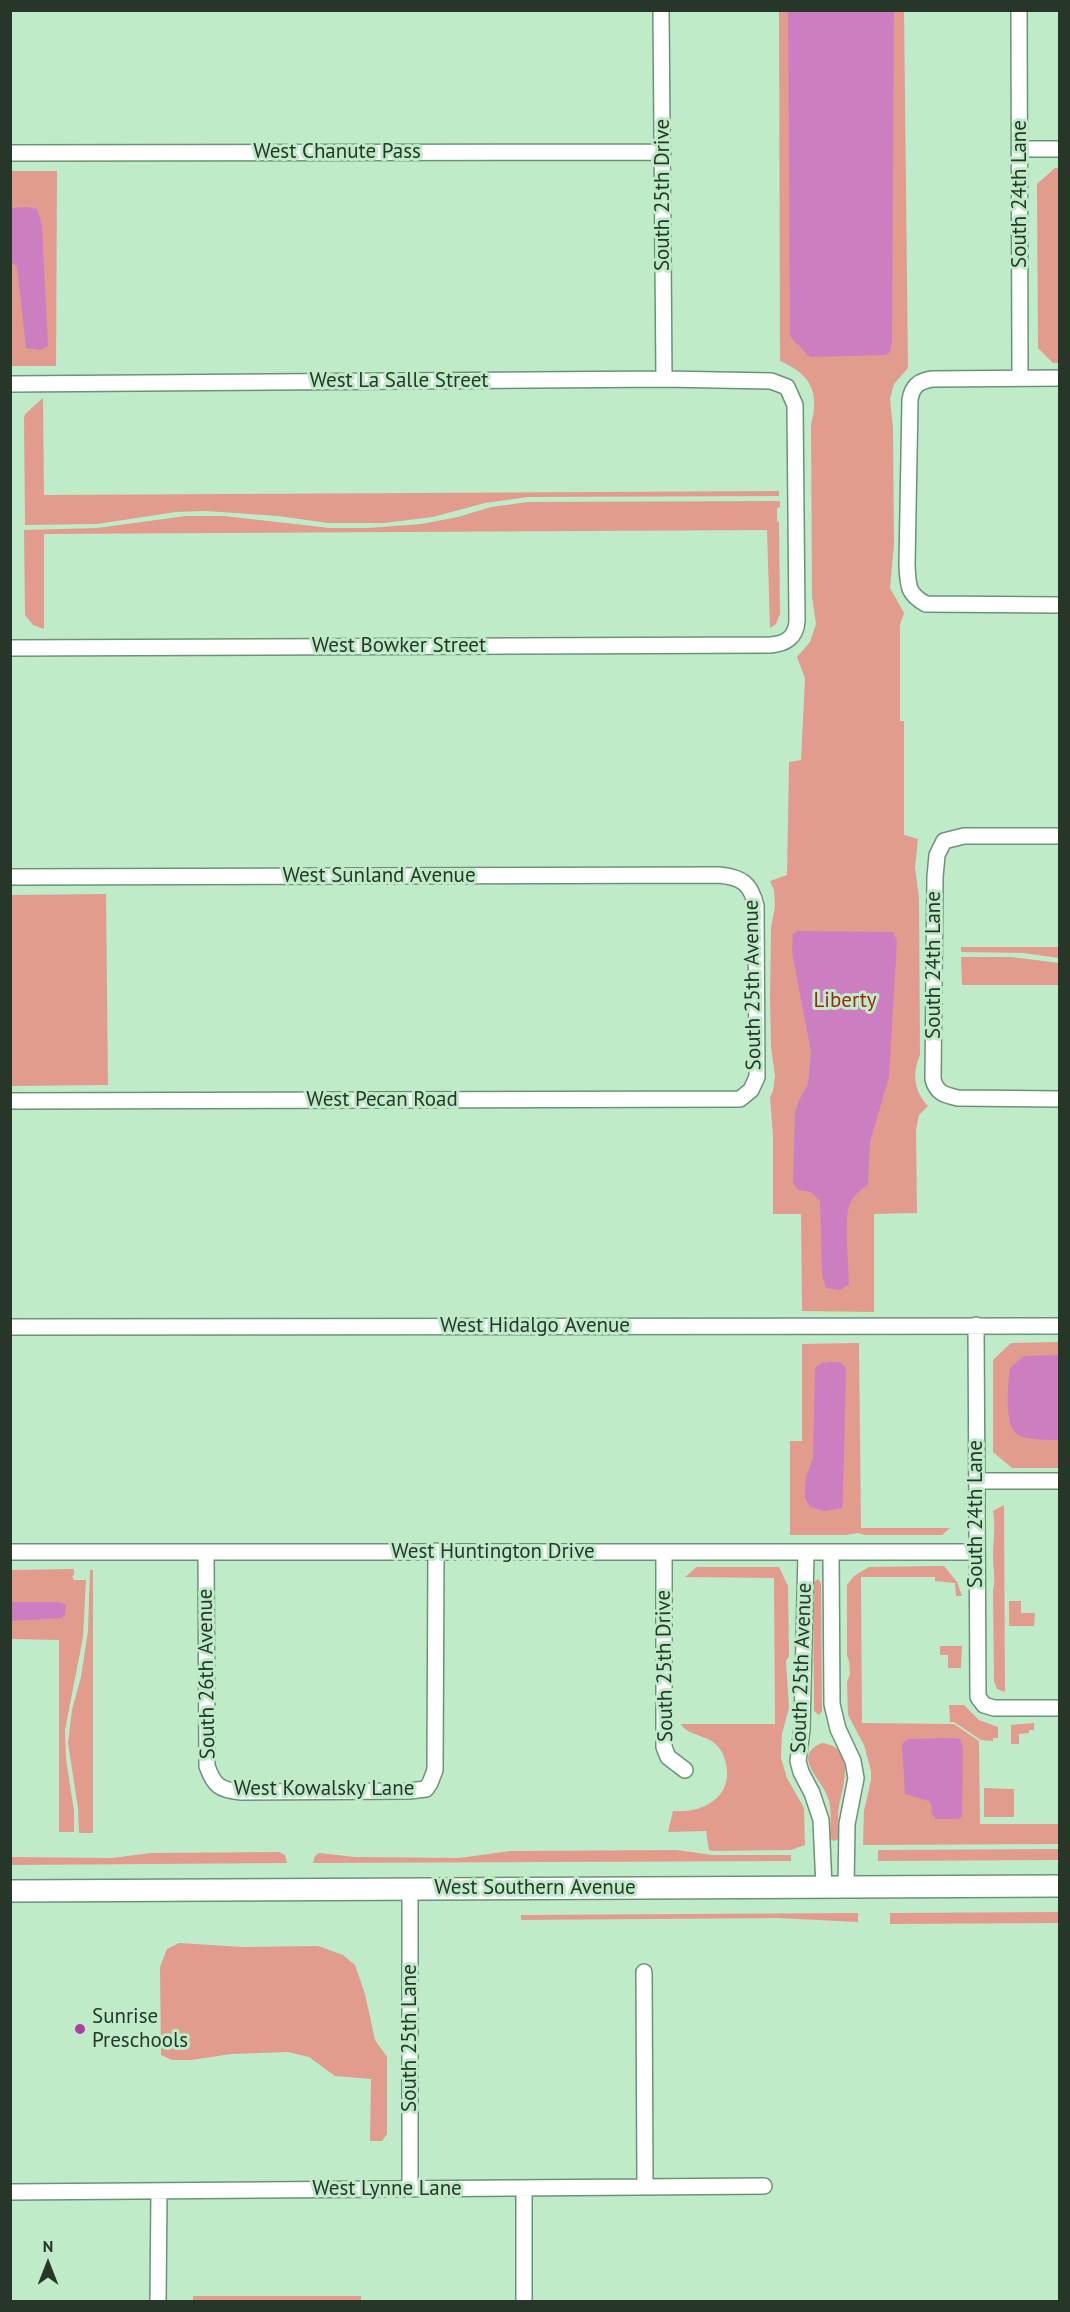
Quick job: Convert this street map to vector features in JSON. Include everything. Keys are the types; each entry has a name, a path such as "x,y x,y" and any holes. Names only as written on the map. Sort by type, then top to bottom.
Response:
{"main road":[{"name":"West Southern Avenue","path":"10,1891 1059,1886"}],"street":[{"name":"South 25th Drive","path":"662,10 664,379"},
{"name":"South 24th Lane","path":"1019,10 1020,378"},
{"path":"1021,149 1059,149"},
{"name":"West Chanute Pass","path":"10,153 663,152"},
{"path":"1059,378 932,379 922,381 914,387 910,400 907,564 910,590 914,598 926,604 940,606 1059,605"},
{"name":"West La Salle Street","path":"10,384 664,379 763,380 787,387 793,398 796,412 797,609 795,632 788,641"},
{"name":"West Bowker Street","path":"10,648 770,645 788,641"},
{"name":"South 24th Lane","path":"1059,836 964,836 944,841 937,855 934,877 933,1079 938,1091 957,1098 1059,1099"},
{"name":"West Sunland Avenue","path":"10,877 719,874 732,876 745,882"},
{"name":"South 25th Avenue","path":"745,882 752,892 756,906 757,1077 751,1090"},
{"name":"West Pecan Road","path":"10,1101 740,1099 751,1090"},
{"name":"South 24th Lane","path":"976,1325 977,1687 981,1703 994,1708 1059,1708"},
{"name":"West Hidalgo Avenue","path":"10,1327 1059,1326"},
{"path":"976,1482 1059,1481"},
{"name":"West Kowalsky Lane","path":"222,1790 294,1792 426,1789 435,1770 436,1551"},
{"name":"West Huntington Drive","path":"10,1552 976,1552"},
{"name":"South 26th Avenue","path":"206,1553 207,1766 222,1790"},
{"name":"South 25th Drive","path":"664,1553 664,1747 668,1757 685,1770"},
{"name":"South 25th Avenue","path":"806,1553 802,1729 798,1761 821,1820 824,1887"},
{"name":"South 25th Avenue","path":"831,1553 832,1704 838,1729 853,1761 856,1778 847,1824 846,1887"},
{"name":"South 25th Lane","path":"410,1888 410,2189"},
{"path":"644,1971 645,2186"},
{"name":"West Lynne Lane","path":"10,2192 764,2187"},
{"path":"524,2188 524,2301"},
{"path":"158,2301 159,2191"}],"green space":[{"name":"Liberty","path":"779,11 904,11 908,368 894,384 890,399 893,428 894,544 890,588 904,613 900,625 900,721 904,721 904,835 918,839 915,867 919,898 920,1055 915,1076 917,1088 928,1106 919,1115 916,1130 917,1213 874,1214 874,1312 802,1311 801,1214 773,1214 773,1136 770,1097 775,1076 771,1047 770,1000 771,928 775,906 774,890 770,881 787,875 789,762 801,760 805,678 797,657 810,642 816,624 812,596 811,425 814,414 813,394 806,379 799,372 780,361"},
{"path":"1055,168 1060,168 1060,363 1053,363 1038,348 1037,184"},
{"path":"10,171 57,171 56,366 11,366"},
{"path":"43,398 44,495 779,491 779,496 528,497 485,503 433,517 384,523 328,523 278,516 206,511 176,512 97,524 25,525 24,418 25,414"},
{"path":"780,501 780,507 777,508 777,521 779,522 780,614 776,624 770,628 767,530 44,534 44,629 33,625 25,615 24,530 97,528 186,516 224,516 330,528 368,528 421,524 458,517 491,507 528,502"},
{"path":"106,894 108,1085 11,1086 11,895"},
{"path":"961,947 1059,947 1059,958 1023,953 961,952"},
{"path":"961,957 1011,957 1059,963 1059,985 962,985"},
{"path":"1059,1342 1059,1468 1012,1468 993,1452 993,1360 1011,1343"},
{"path":"859,1343 861,1528 950,1528 942,1535 865,1535 858,1533 790,1535 790,1441 802,1441 802,1344"},
{"path":"1004,1505 1005,1692 997,1689 994,1681 993,1591 993,1511"},
{"path":"944,1566 957,1582 962,1596 956,1596 955,1583 935,1581 935,1577 861,1577 862,1723 954,1724 979,1741 980,1824 1059,1824 1059,1844 863,1845 864,1811 871,1771 864,1745 848,1715 847,1682 850,1674 847,1656 847,1585 854,1576 869,1567"},
{"path":"697,1567 779,1567 788,1586 789,1656 786,1661 789,1708 782,1734 781,1758 787,1778 804,1808 805,1845 791,1850 714,1851 709,1850 706,1831 668,1832 673,1811 706,1806 721,1793 726,1784 725,1760 716,1744 685,1729 681,1724 775,1724 774,1578 685,1577"},
{"path":"74,1569 72,1577 74,1580 86,1580 83,1637 65,1730 66,1759 74,1811 74,1832 59,1832 59,1640 11,1639 10,1570"},
{"path":"90,1570 93,1570 93,1833 79,1833 78,1808 68,1743 72,1710 81,1677 88,1631"},
{"path":"818,1579 821,1583 822,1711 819,1715 814,1711 813,1583"},
{"path":"1009,1601 1021,1601 1021,1613 1035,1613 1034,1626 1009,1626"},
{"path":"940,1646 962,1646 961,1668 948,1668 948,1655 940,1655"},
{"path":"949,1705 964,1705 979,1720 998,1727 998,1738 993,1738 993,1741 981,1740 954,1722 950,1722"},
{"path":"1034,1723 1034,1730 1019,1734 1019,1744 1011,1744 1011,1725"},
{"path":"822,1743 840,1751 844,1759 845,1777 838,1810 838,1839 834,1841 830,1839 829,1801 809,1762 809,1755 813,1748"},
{"path":"984,1788 1014,1789 1014,1817 984,1817"},
{"path":"1059,1849 1059,1860 878,1861 878,1850"},
{"path":"677,1850 712,1855 791,1855 791,1861 313,1863 315,1856 319,1853 355,1857 459,1858 510,1851"},
{"path":"279,1852 285,1855 287,1863 10,1865 11,1857 112,1858 151,1853"},
{"path":"1059,1912 1059,1923 890,1924 890,1913"},
{"path":"858,1913 858,1922 777,1918 521,1920 521,1915"},
{"path":"179,1943 243,1947 318,1946 343,1955 355,1965 365,1994 375,2040 387,2057 387,2134 382,2141 370,2141 371,2079 335,2076 309,2057 288,2052 231,2054 191,2060 172,2060 161,2055 160,1967 167,1949"},
{"path":"193,2296 361,2296 361,2301 193,2302"}],"shaded area":[{"path":"788,11 894,11 892,341 890,352 886,355 811,357 790,336"},
{"path":"11,208 37,209 42,225 48,346 41,350 26,348 17,267 11,262"},
{"path":"798,931 893,932 897,941 889,1077 870,1142 868,1184 854,1197 849,1206 847,1233 849,1284 841,1290 826,1288 822,1275 820,1201 811,1192 798,1190 793,1182 795,1113 808,1084 811,1052 792,952 793,934"},
{"path":"1059,1355 1059,1440 1020,1436 1010,1422 1008,1393 1010,1368 1024,1356"},
{"path":"840,1362 846,1368 843,1500 842,1508 824,1511 810,1507 805,1498 805,1488 806,1477 813,1459 815,1368 822,1363"},
{"path":"10,1602 58,1602 66,1605 65,1614 62,1618 11,1621"},
{"path":"908,1739 960,1739 963,1747 962,1817 936,1819 931,1813 932,1806 929,1801 905,1794 902,1744"}],"place":[{"name":"Sunrise Preschools","path":"80,2029"}]}
